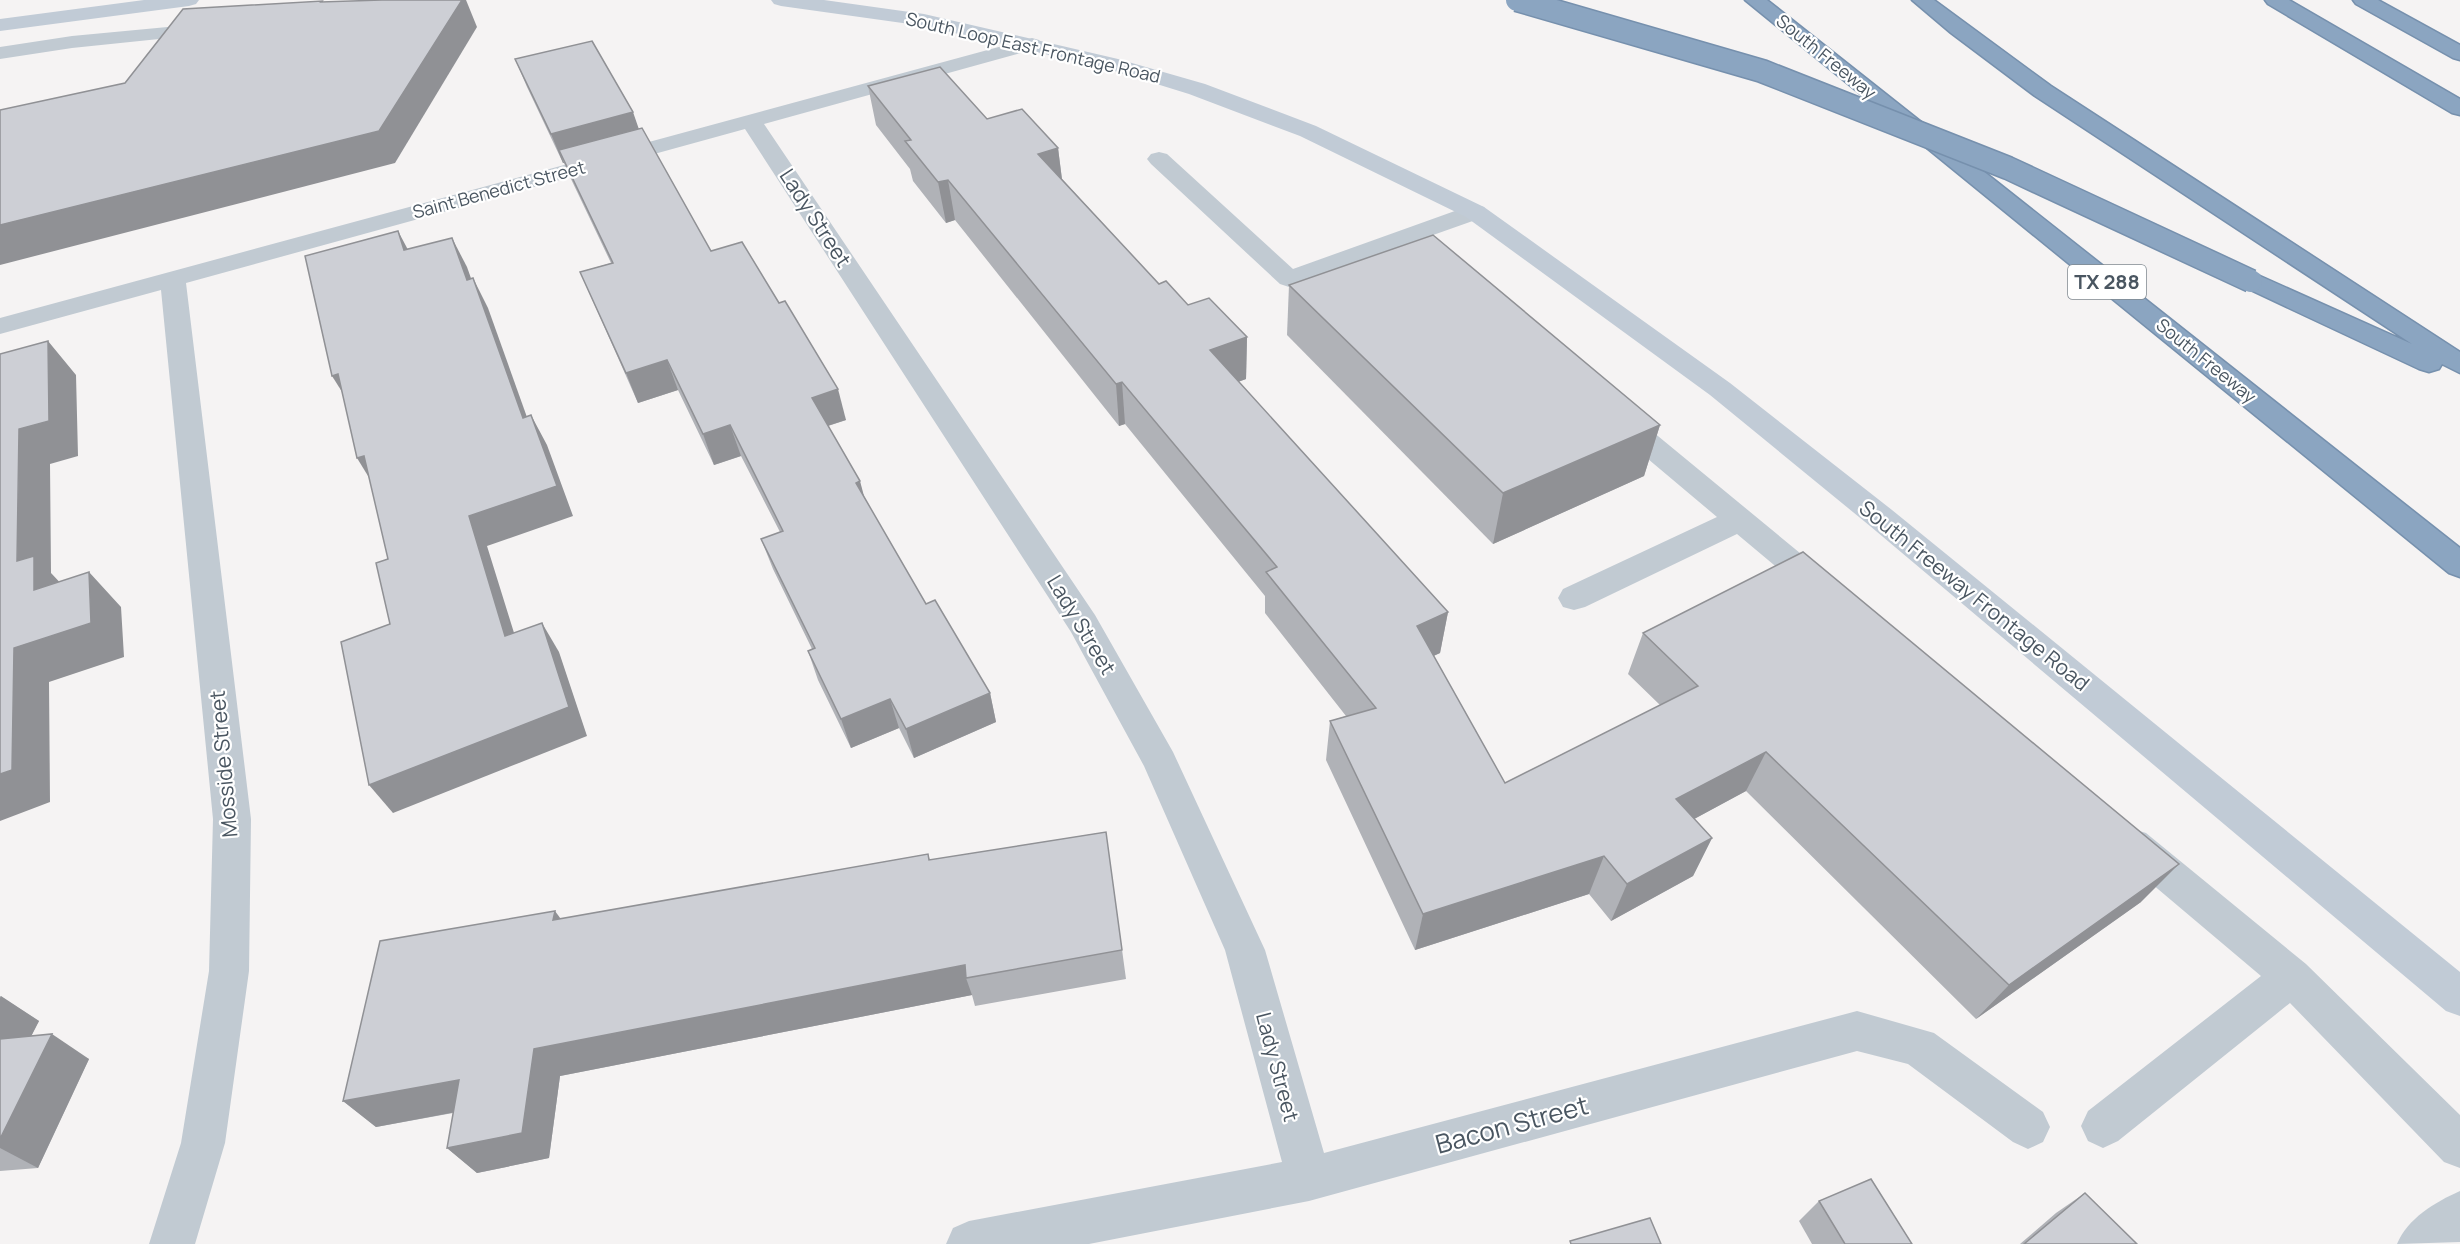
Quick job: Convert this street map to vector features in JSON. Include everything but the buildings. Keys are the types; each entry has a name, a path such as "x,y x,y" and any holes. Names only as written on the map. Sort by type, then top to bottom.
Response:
{"highway":[{"path":"1517,0 1762,71 2008,168 2460,377"},
{"name":"South Freeway","path":"1755,0 2460,565"},
{"path":"1923,0 1958,29 2043,91 2460,364"},
{"path":"2275,0 2460,108"},
{"path":"2363,0 2460,54"}],"main road":[{"path":"0,25 189,0"},
{"name":"South Loop East Frontage Road","path":"781,0 924,20 1111,63 1197,89 1297,127 1475,212"},
{"name":"South Freeway Frontage Road","path":"1475,212 1720,389 1881,518 2460,997"}],"street":[{"path":"0,53 72,42 234,26"},
{"name":"Saint Benedict Street","path":"0,326 1032,44"},
{"name":"Lady Street","path":"751,120 1083,624 1160,762 1245,951 1308,1179"},
{"path":"1159,159 1289,279 1475,212"},
{"path":"1401,238 1465,291"},
{"name":"Mosside Street","path":"172,1244 203,1143 229,971 232,819 173,279"},
{"path":"1593,398 1850,611"},
{"path":"1574,598 1739,520"},
{"path":"2108,824 2292,977 2460,1146"},
{"path":"2103,1126 2292,977"},
{"name":"Bacon Street","path":"969,1244 1308,1179 1857,1031 1919,1047 2028,1127"},
{"path":"2420,1244 2460,1214"}]}
